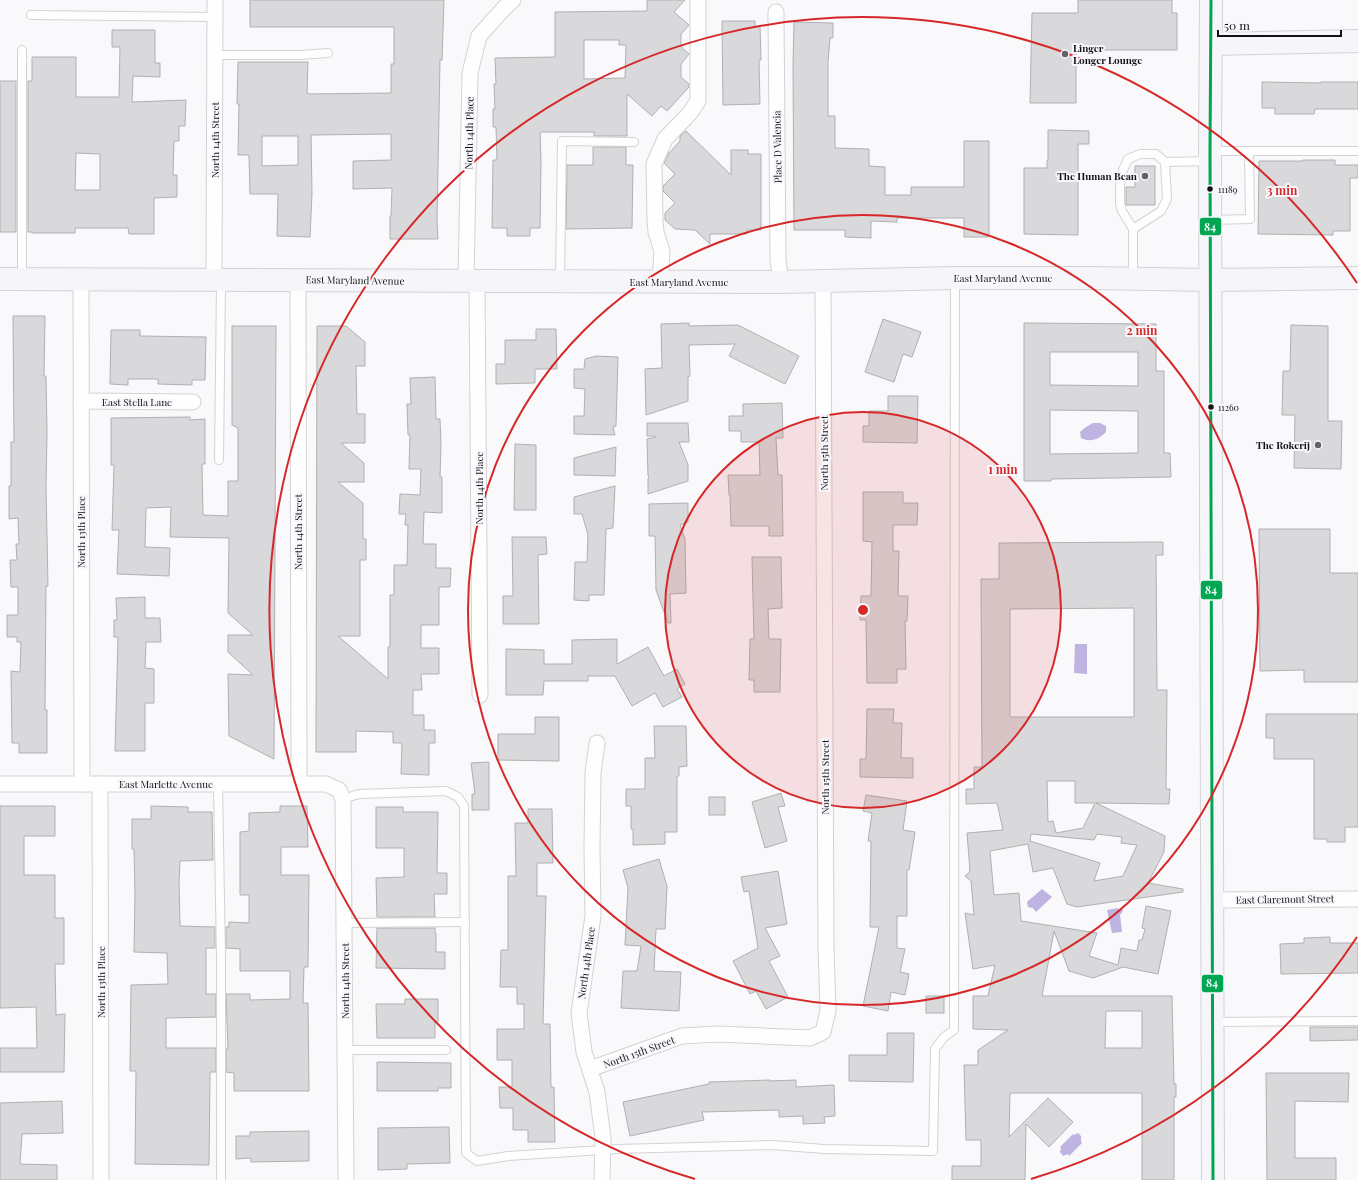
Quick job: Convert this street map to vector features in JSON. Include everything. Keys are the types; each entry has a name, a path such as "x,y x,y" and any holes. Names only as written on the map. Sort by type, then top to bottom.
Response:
{"street":[{"name":"North 14th Street","path":"216,0 215,54 218,280"},
{"name":"North 14th Place","path":"480,695 472,281 470,73 480,36 513,0"},
{"path":"660,282 662,251 654,220 654,164 665,139 690,113 698,101 698,0"},
{"path":"1211,0 1210,280 1213,1180"},
{"name":"Place D Valencia","path":"776,12 778,260 781,282"},
{"path":"1211,44 1358,41"},
{"name":"East Maryland Avenue","path":"0,279 781,282 955,278 1210,280 1358,278"},
{"name":"North 13th Place","path":"81,280 82,784"},
{"name":"North 14th Street","path":"298,280 299,784"},
{"name":"North 15th Street","path":"590,1069 682,1036 718,1034 810,1038 823,1032 828,1011 826,940 823,281"},
{"name":"East Stella Lane","path":"81,401 193,402"},
{"name":"North 14th Place","path":"597,743 594,774 592,840 593,916 579,1013 584,1052 597,1092 603,1138 602,1180"},
{"name":"East Marlette Avenue","path":"0,784 326,784 339,790 343,799"},
{"name":"North 13th Place","path":"100,784 101,1180"},
{"name":"North 14th Street","path":"343,799 346,1180"},
{"name":"East Claremont Street","path":"1212,900 1358,899"}],"lane":[{"path":"31,14 216,17"},
{"path":"22,50 22,279"},
{"path":"215,54 328,53"},
{"path":"560,282 562,141 634,142"},
{"path":"1165,162 1249,151 1358,150"},
{"path":"1210,220 1250,219 1249,151"},
{"path":"1133,229 1161,211 1167,199 1165,162 1156,154 1140,154 1128,159 1123,170 1120,185 1120,204 1122,211 1133,229 1133,279"},
{"path":"343,799 359,794 446,791 458,797 464,806 466,1153 477,1161 508,1156 603,1150 772,1145 824,1149 933,1151 935,1049 944,1037 954,1030 955,278"},
{"path":"218,280 219,460"},
{"path":"218,784 221,966 221,1180"},
{"path":"344,923 465,922"},
{"path":"1213,1022 1358,1021"},
{"path":"345,1050 446,1050"}],"shaded area":[{"path":"1093,423 1100,423 1106,426 1106,432 1095,440 1081,438 1080,432"},
{"path":"1075,644 1087,644 1087,674 1074,673"},
{"path":"1042,889 1052,897 1036,912 1033,908 1028,907 1027,902"},
{"path":"1118,908 1119,910 1122,909 1123,911 1120,915 1122,932 1112,933 1107,910"},
{"path":"1078,1133 1081,1136 1082,1143 1069,1156 1068,1154 1063,1156 1060,1152 1060,1147 1073,1134"}],"building":[{"path":"250,0 444,0 442,60 440,60 437,221 438,239 390,239 392,188 353,189 353,161 391,160 391,134 311,135 312,193 310,237 277,236 278,194 250,194 249,155 238,155 238,62 308,62 307,93 310,94 391,93 391,64 394,64 394,27 250,27","holes":["262,136 298,136 298,165 262,166"]},
{"path":"647,0 685,0 674,12 689,25 681,34 681,47 689,54 681,64 681,77 689,84 689,87 667,111 661,106 652,116 627,94 627,136 594,136 594,132 541,132 540,228 530,228 530,236 507,236 507,228 492,228 493,160 497,160 496,127 493,127 493,109 495,109 494,84 496,84 495,58 555,57 555,12 647,11","holes":["584,40 619,40 619,45 626,45 625,78 584,79"]},
{"path":"1078,0 1172,0 1172,13 1177,13 1177,50 1076,50 1076,103 1030,103 1032,13 1078,13"},
{"path":"722,21 755,21 755,26 760,26 760,104 723,105"},
{"path":"794,22 833,23 833,38 830,38 828,62 828,116 835,116 835,148 869,149 869,166 885,167 885,195 911,195 911,187 964,187 964,141 989,141 989,237 964,237 964,218 897,218 897,222 871,221 871,238 845,237 845,230 794,230"},
{"path":"112,30 155,30 155,63 160,63 160,77 133,76 132,102 186,100 185,126 179,126 179,141 174,141 173,175 177,175 177,197 154,198 154,234 129,234 128,228 75,228 75,233 28,232 28,81 32,81 32,57 76,57 76,97 119,97 120,47 112,47","holes":["76,153 100,154 100,190 75,190"]},
{"path":"0,81 16,81 16,232 0,232"},
{"path":"1262,82 1358,82 1358,109 1315,109 1314,114 1275,114 1275,108 1262,108"},
{"path":"1048,130 1089,131 1089,144 1078,144 1078,235 1024,234 1024,168 1047,168"},
{"path":"686,131 731,175 731,150 748,150 748,154 761,154 761,230 747,230 747,234 710,234 710,244 695,230 675,229 665,220 665,213 675,203 663,191 663,186 675,174 664,163 669,153 680,141 680,136"},
{"path":"593,147 626,147 626,165 633,165 632,228 566,229 567,165 593,165"},
{"path":"1335,160 1335,165 1358,165 1358,178 1350,178 1350,231 1333,231 1333,235 1258,234 1259,161"},
{"name":"The Human Bean","path":"1135,166 1155,166 1155,205 1126,205 1126,187 1135,187"},
{"path":"13,316 45,316 44,376 46,376 48,586 46,586 45,710 47,710 47,753 19,753 19,743 12,743 11,671 20,672 21,642 17,642 17,637 7,637 7,615 18,615 18,587 11,587 10,560 17,560 16,544 19,544 18,518 9,519 11,442 14,442"},
{"path":"883,319 921,332 912,357 903,354 894,382 865,372"},
{"path":"689,323 689,326 738,325 799,356 785,384 729,356 735,344 689,345 690,376 688,377 688,401 646,415 645,369 662,368 661,324"},
{"path":"1024,323 1156,324 1156,371 1164,371 1164,453 1170,453 1171,477 1051,479 1051,481 1024,481","holes":["1050,352 1138,352 1138,386 1050,385","1050,410 1138,411 1138,453 1050,454"]},
{"path":"1291,325 1328,326 1328,421 1342,421 1341,469 1294,468 1295,415 1282,415 1283,371 1290,371"},
{"path":"232,326 276,326 274,759 229,736 228,674 253,675 228,652 228,635 253,635 228,613 229,538 170,537 171,507 146,508 145,547 170,548 169,576 117,574 119,530 112,530 114,465 111,465 111,418 190,417 190,420 205,419 205,464 202,464 203,515 228,516 228,481 238,481 238,428 232,425"},
{"path":"317,326 346,326 365,342 365,366 356,366 357,414 365,414 365,443 341,443 364,463 364,482 338,482 363,503 363,539 366,539 366,560 360,560 360,636 338,636 388,679 388,647 390,647 390,595 394,595 394,565 407,565 408,525 405,525 406,514 399,514 400,494 420,495 421,469 409,469 410,435 408,435 407,404 411,404 410,378 435,377 436,419 440,419 440,477 442,477 442,513 424,512 423,544 436,544 436,568 451,568 450,587 439,587 439,625 421,625 421,648 439,648 439,674 421,674 422,690 413,690 413,715 424,715 424,730 435,730 435,743 429,743 429,775 401,774 402,743 393,743 393,732 356,731 356,752 316,752"},
{"path":"536,329 556,329 557,369 535,369 535,383 496,384 496,364 505,364 505,340 536,340"},
{"path":"111,330 140,330 140,336 206,337 205,380 192,380 192,385 158,384 158,379 128,379 128,385 110,384"},
{"path":"596,356 618,357 616,426 613,427 615,435 574,434 574,416 584,416 585,389 574,388 574,369 584,369 585,359"},
{"path":"888,396 918,396 917,443 863,442 863,426 869,426 869,411 888,411"},
{"path":"782,403 783,438 776,438 778,475 782,475 783,536 769,536 769,526 731,526 728,475 760,475 759,442 741,442 741,431 729,431 729,416 743,416 743,404"},
{"path":"647,423 688,423 689,442 679,442 688,465 688,481 648,494 649,477 647,439 656,437 647,436"},
{"path":"515,444 536,445 536,510 514,510"},
{"path":"616,447 615,476 574,475 574,458"},
{"path":"615,486 613,528 606,529 604,595 589,595 589,601 574,600 575,562 587,562 588,535 582,514 574,514 574,497"},
{"path":"863,492 903,492 903,503 918,503 917,525 893,525 893,551 899,551 898,596 908,596 907,621 905,621 906,669 897,669 897,683 867,683 866,620 860,620 861,596 871,596 872,542 863,541"},
{"path":"688,503 688,522 680,525 685,539 686,593 670,594 671,623 668,623 656,590 655,536 649,536 649,504"},
{"path":"1259,529 1330,529 1330,573 1358,573 1358,682 1304,682 1304,670 1260,671"},
{"path":"512,537 546,537 547,554 538,555 539,624 503,624 503,596 513,596"},
{"path":"1163,542 1163,555 1156,555 1157,690 1167,690 1166,789 1170,789 1169,804 1096,803 1165,836 1164,852 1148,883 1183,889 1183,892 1077,907 1067,904 1053,868 1033,872 1028,844 990,851 994,895 1019,893 1021,921 1097,933 1089,956 1118,965 1121,948 1137,951 1139,940 1142,940 1145,929 1142,928 1146,906 1171,911 1158,974 1123,967 1093,978 1069,971 1054,931 1042,996 1172,996 1174,1084 1176,1084 1176,1097 1174,1097 1174,1180 1142,1180 1142,1093 1010,1093 1009,1137 1048,1098 1073,1122 1049,1147 1026,1124 1025,1180 952,1180 952,1166 981,1166 981,1140 966,1140 964,1065 978,1065 978,1050 1008,1030 973,1029 973,996 988,996 995,965 973,969 965,913 974,915 971,881 965,876 970,871 967,833 1003,830 997,803 966,804 966,789 974,789 974,767 982,767 981,579 999,579 999,543","holes":["1134,608 1134,717 1010,717 1010,609","1047,781 1075,781 1075,803 1095,803 1083,828 1056,833 1053,821 1048,822","1031,834 1094,840 1097,834 1122,837 1121,843 1137,845 1123,876 1094,881 1100,863 1030,841","1106,1011 1142,1011 1142,1048 1105,1048"]},
{"path":"752,557 781,557 782,608 768,609 769,639 781,639 780,692 754,692 754,680 749,680 750,639 754,639"},
{"path":"145,597 145,618 160,618 161,642 146,642 145,668 154,669 154,703 145,703 145,751 115,751 118,637 114,637 114,620 117,620 116,598"},
{"path":"617,639 617,664 648,647 664,676 677,669 685,684 677,689 682,697 663,707 655,693 632,706 615,676 588,676 588,681 544,681 543,695 506,695 506,649 544,650 544,664 572,664 572,640"},
{"path":"867,709 894,709 893,723 902,723 901,758 913,758 913,778 860,777 860,759 866,759"},
{"path":"1266,714 1358,714 1358,827 1345,827 1345,842 1327,842 1327,839 1314,839 1314,759 1274,759 1274,738 1266,738"},
{"path":"535,717 559,717 559,761 498,760 498,734 535,734"},
{"path":"654,726 686,726 687,766 679,767 679,776 677,776 677,832 665,832 665,844 633,845 631,806 626,806 626,789 645,789 645,758 655,758"},
{"path":"489,762 489,810 472,810 472,794 475,794 471,763"},
{"path":"781,793 785,806 778,807 787,841 765,848 752,802"},
{"path":"866,795 907,801 903,830 915,832 909,870 907,870 907,916 897,916 897,948 905,949 900,972 909,974 905,995 891,992 888,1011 863,1006 879,927 870,927 871,841 868,841 872,813 863,811"},
{"path":"709,797 725,797 725,815 709,815"},
{"path":"0,806 55,806 55,836 24,836 24,875 55,875 55,918 64,918 64,964 55,964 56,1015 65,1014 64,1072 0,1072 0,1048 37,1048 36,1007 0,1008"},
{"path":"151,806 188,807 188,812 212,812 213,860 180,861 179,882 180,926 215,927 215,948 206,948 206,994 216,994 216,1017 166,1018 166,1048 216,1048 216,1072 210,1072 209,1165 135,1164 136,1071 130,1071 131,985 168,984 167,953 134,952 135,894 132,819 151,819"},
{"path":"280,806 307,806 308,847 281,847 281,875 309,875 308,967 304,967 303,1003 308,1003 309,1091 234,1091 234,1073 226,1072 226,1049 228,1049 226,994 250,994 250,1000 290,999 290,971 240,971 240,949 226,948 226,927 229,927 229,922 249,923 249,895 240,895 240,832 249,831 249,813 280,812"},
{"path":"376,807 403,807 403,812 438,812 437,873 447,873 447,894 434,894 435,917 377,917 376,878 404,877 404,848 376,848"},
{"path":"528,809 552,809 553,863 537,863 537,896 546,896 543,1024 550,1024 551,1087 554,1087 555,1142 528,1142 528,1130 513,1130 513,1108 500,1108 499,1087 512,1087 512,1060 497,1060 497,1029 524,1029 524,1004 517,1004 517,987 500,987 501,950 508,950 508,876 516,876 515,823 528,823"},
{"path":"659,859 667,886 665,929 656,929 654,971 681,972 679,1011 621,1008 623,971 637,971 641,946 625,945 628,888 623,870"},
{"path":"778,871 787,924 765,928 780,956 769,961 788,997 766,1009 756,991 750,994 733,961 758,948 749,891 744,892 741,877"},
{"path":"377,928 435,928 436,952 445,952 445,969 376,968"},
{"path":"1330,937 1330,943 1358,943 1358,973 1281,974 1280,944 1304,943 1304,938"},
{"path":"926,996 944,996 944,1013 926,1013"},
{"path":"405,999 438,999 438,1022 435,1022 435,1038 377,1038 376,1004 405,1004"},
{"path":"1310,1027 1358,1027 1358,1040 1310,1041"},
{"path":"887,1033 914,1033 913,1082 849,1081 849,1055 887,1055"},
{"path":"377,1062 451,1063 451,1088 438,1088 438,1091 377,1091"},
{"path":"1266,1073 1349,1073 1348,1102 1295,1101 1295,1158 1336,1158 1336,1180 1267,1180"},
{"path":"796,1080 796,1087 834,1085 835,1116 824,1117 825,1123 803,1124 803,1116 779,1117 779,1110 702,1112 704,1120 630,1136 623,1102 709,1084 709,1082"},
{"path":"62,1101 63,1133 22,1134 20,1164 57,1165 57,1180 0,1180 0,1103"},
{"path":"449,1127 450,1163 407,1164 407,1169 378,1170 378,1128"},
{"path":"309,1131 309,1161 251,1162 251,1158 236,1159 236,1136 250,1136 250,1132"}],"transit line":[{"name":"84","path":"1211,0 1210,151 1213,1180"}],"place":[{"name":"Linger Longer Lounge","path":"1065,54"},
{"name":"The Human Bean","path":"1145,176"},
{"name":"11189","path":"1210,189"},
{"name":"11260","path":"1211,407"},
{"name":"The Rokerij","path":"1318,445"}]}
